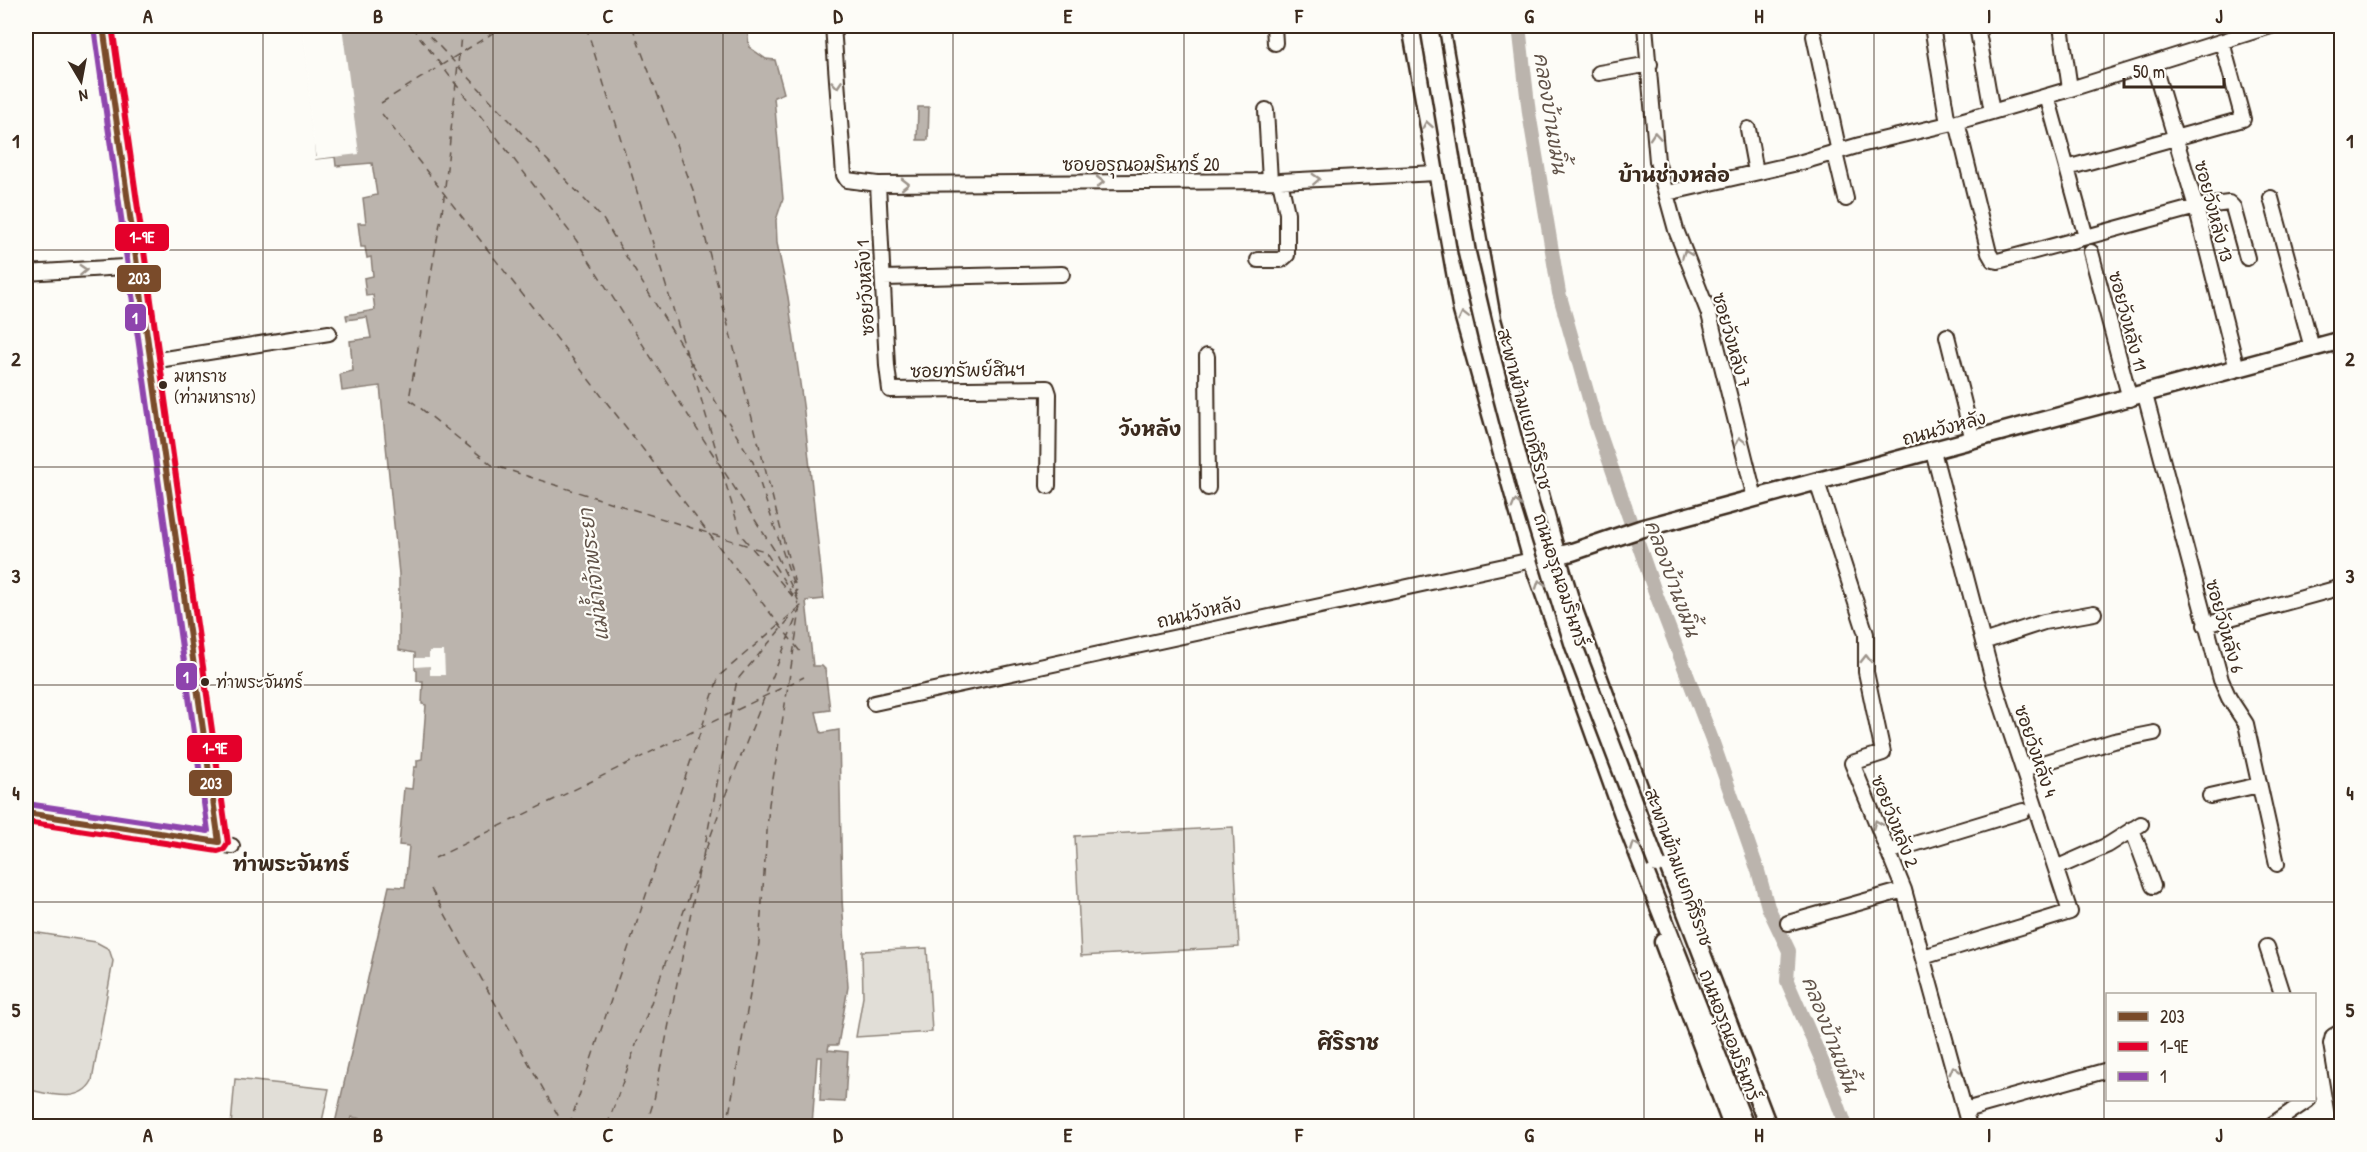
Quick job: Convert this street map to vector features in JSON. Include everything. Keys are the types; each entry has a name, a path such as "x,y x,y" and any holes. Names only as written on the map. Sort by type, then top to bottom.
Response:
{"main road":[{"name":"ถนนอรุณอมรินทร์","path":"1411,26 1462,311 1532,560 1656,901 1745,1126"},
{"name":"สะพานข้ามแยกศิริราช","path":"1429,26 1467,253 1530,504 1574,646 1757,1126"},
{"name":"ถนนอรุณอมรินทร์","path":"1440,26 1491,319 1557,556 1572,605 1681,901 1768,1126"},
{"name":"ถนนวังหลัง","path":"1532,560 1557,556 1640,529 2138,397 2342,340"},
{"path":"1656,901 1659,925 1670,965 1732,1126"},
{"path":"1681,901 1703,931 1716,960 1774,1126"}],"street":[{"path":"26,813 226,844 103,26"},
{"name":"ซอยอรุณอมรินทร์ 20","path":"833,26 844,175 847,180 878,184 1275,181 1436,173"},
{"path":"1274,26 1275,43"},
{"name":"ซอยวังหลัง 7","path":"1645,26 1657,161 1676,230 1709,314 1755,498"},
{"path":"1932,26 1953,123 1989,253 1993,260 1998,261 2196,207 2229,203 2233,207 2247,258"},
{"path":"1977,26 1992,112"},
{"path":"2061,26 2070,89"},
{"path":"1667,194 1953,123 2222,42 2264,26"},
{"path":"1814,36 1846,199"},
{"path":"2067,168 2243,119 2222,42"},
{"name":"ซอยวังหลัง 13","path":"2153,63 2196,207 2237,369"},
{"path":"1599,73 1650,64"},
{"path":"2047,96 2086,237"},
{"path":"1258,260 1281,260 1287,255 1287,213 1275,181 1266,110"},
{"path":"1748,129 1756,172"},
{"name":"ซอยวังหลัง 1","path":"878,184 890,390"},
{"path":"2271,198 2312,348"},
{"name":"ซอยวังหลัง 11","path":"2091,252 2138,397"},
{"path":"26,273 140,266"},
{"path":"883,278 1062,274"},
{"path":"152,361 329,333"},
{"path":"1947,336 1973,440"},
{"path":"1207,356 1208,488"},
{"name":"ซอยทรัพย์สินฯ","path":"890,390 1047,388 1049,394 1048,486"},
{"name":"ซอยวังหลัง 6","path":"2138,397 2221,680 2229,698 2246,724 2277,864"},
{"name":"ซอยวังหลัง 4","path":"1923,957 2069,913 2070,909 1992,676 1933,451"},
{"name":"ซอยวังหลัง 2","path":"1817,482 1866,634 1866,672 1883,753 1852,763 1904,890 1969,1126"},
{"name":"ถนนวังหลัง","path":"874,703 1532,560"},
{"path":"2205,625 2342,587"},
{"path":"1983,642 2044,622 2094,613"},
{"path":"2023,769 2114,741 2154,733"},
{"path":"2210,796 2259,785"},
{"path":"1888,852 2023,811"},
{"path":"2056,868 2108,845 2137,827 2153,886"},
{"path":"1788,923 1904,890"},
{"path":"2266,947 2282,993"},
{"path":"2342,1031 2333,1036 2331,1044 2342,1109"},
{"path":"1965,1110 2106,1071"},
{"path":"2270,1126 2307,1101"}],"shaded area":[{"path":"1233,827 1239,947 1081,956 1075,836"},
{"path":"26,931 96,942 109,949 113,961 92,1081 79,1093 62,1096 26,1089"},
{"path":"927,948 932,1032 856,1037 863,997 862,951"},
{"path":"235,1079 329,1089 321,1126 231,1126"}],"water":[{"name":"แม่น้ำเจ้าพระยา","path":"305,26 747,26 749,47 766,59 775,60 784,93 774,97 783,199 776,220 777,243 788,297 804,412 824,599 806,601 813,666 822,666 825,669 830,710 816,712 821,733 839,730 842,900 848,987 838,1045 829,1045 828,1050 848,1052 845,1102 820,1101 822,1057 817,1057 812,1126 362,1126 363,1119 352,1117 350,1125 335,1123 389,886 405,887 409,846 399,845 404,788 412,789 414,767 417,767 417,760 422,759 426,705 422,704 423,681 417,681 415,653 399,650 399,574 380,386 342,391 340,374 353,371 350,341 371,338 367,317 347,320 346,315 375,310 373,295 366,296 364,278 373,276 371,257 367,258 365,247 361,247 358,223 366,223 363,198 377,195 372,163 336,166 335,157 316,159 310,60"},
{"path":"918,107 929,107 928,140 917,140"}],"pier":[{"path":"302,26 342,26 359,154 316,159"},
{"path":"429,651 444,651 445,675 430,675 430,666 415,667 415,658 429,658"}],"waterway":[{"name":"คลองบ้านขมิ้น","path":"1519,26 1529,113 1559,293 1596,423 1654,589 1711,737 1758,871 1768,907 1789,951 1787,981 1822,1061 1846,1126"}],"ferry route":[{"path":"411,26 576,240 773,548 801,606 719,676 569,1126"},
{"path":"420,26 603,219 753,462 798,598"},
{"path":"462,26 443,206 409,399 492,465 749,546"},
{"path":"381,103 504,26"},
{"path":"586,26 687,354"},
{"path":"632,26 693,190 797,592"},
{"path":"382,114 706,530"},
{"path":"689,358 720,463"},
{"path":"722,471 741,535 799,604"},
{"path":"709,534 802,654"},
{"path":"754,548 765,551 795,598"},
{"path":"607,1126 725,796 800,608"},
{"path":"703,856 737,680 797,610"},
{"path":"727,1126 759,943 769,804 800,611"},
{"path":"435,858 804,677"},
{"path":"646,1126 654,1100 700,866"},
{"path":"431,889 564,1126"}],"transit line":[{"name":"203","path":"26,813 219,842 103,26"},
{"name":"1-9E","path":"26,822 218,851 224,849 228,843 112,26"},
{"name":"1","path":"27,804 208,831 94,27"}],"place":[{"name":"มหาราช (ท่ามหาราช)","path":"163,385"},
{"name":"ท่าพระจันทร์","path":"205,682"}],"district":[{"name":"บ้านช่างหล่อ","path":"1674,174"},
{"name":"วังหลัง","path":"1150,428"},
{"name":"ท่าพระจันทร์","path":"291,863"},
{"name":"ศิริราช","path":"1348,1042"}]}
